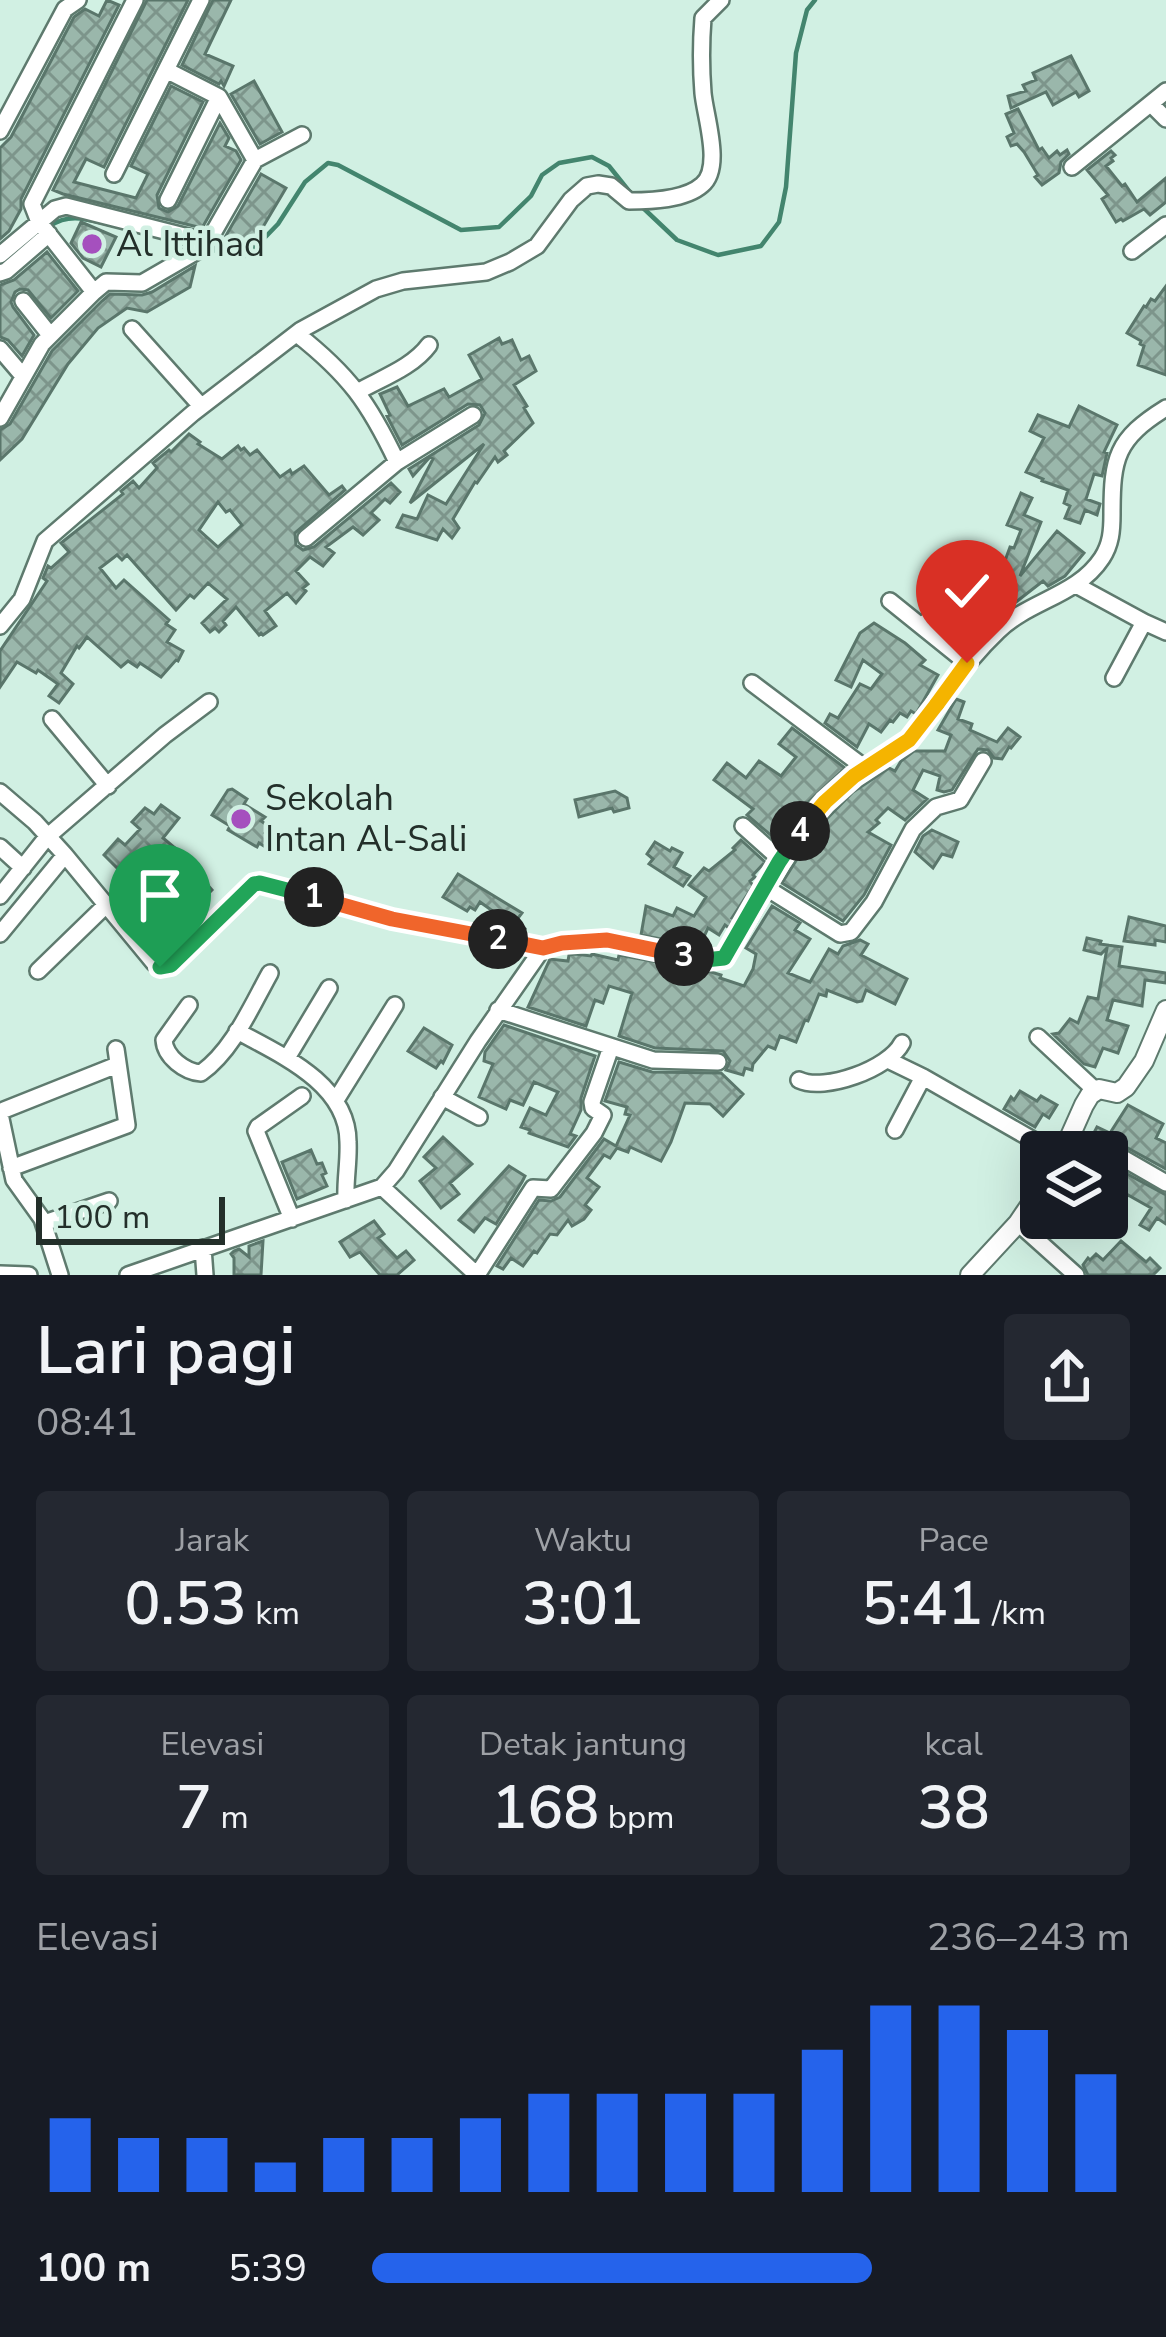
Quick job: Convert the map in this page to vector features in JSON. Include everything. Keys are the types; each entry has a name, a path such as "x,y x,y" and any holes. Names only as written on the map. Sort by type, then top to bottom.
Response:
{"street":[{"path":"0,130 65,9 78,0"},
{"path":"94,292 32,207 135,0"},
{"path":"114,174 200,0"},
{"path":"0,626 27,590 45,542 201,406 297,334 376,289 403,281 486,272 510,262 536,246 587,187 611,186 636,201 700,188 708,177 712,146 704,98 703,18 721,0"},
{"path":"166,70 219,97 255,160"},
{"path":"0,89 24,84"},
{"path":"1072,167 1166,91"},
{"path":"168,200 219,97"},
{"path":"1151,104 1166,119"},
{"path":"0,418 32,358 94,292 106,282 142,284 204,246 255,160 302,135"},
{"path":"0,273 7,272 55,209 67,206 204,246"},
{"path":"1132,250 1166,225"},
{"path":"0,255 44,228"},
{"path":"23,301 50,335"},
{"path":"132,329 201,406"},
{"path":"297,334 359,391 397,462"},
{"path":"359,391 422,355 429,345"},
{"path":"0,349 23,376"},
{"path":"0,792 35,822 154,963 164,967 250,886 260,883 392,919 543,948 607,940 721,960 781,860 825,802 865,768 909,740 967,663 1012,618 1076,585 1091,572 1109,545 1117,455 1141,425 1166,408"},
{"path":"306,538 397,462 473,415"},
{"path":"1076,585 1166,632"},
{"path":"923,626 952,591"},
{"path":"890,601 967,663"},
{"path":"1114,678 1144,622"},
{"path":"752,683 865,768"},
{"path":"0,896 47,838 209,702"},
{"path":"52,719 108,786"},
{"path":"765,887 847,934 874,902 914,829 932,810 960,800 983,761"},
{"path":"743,826 781,860"},
{"path":"0,848 23,868"},
{"path":"0,934 65,855"},
{"path":"38,971 106,905"},
{"path":"128,1275 382,1186 543,948"},
{"path":"189,1005 164,1047 194,1073 201,1073 237,1031 270,973"},
{"path":"287,1058 329,988"},
{"path":"336,1100 395,1005"},
{"path":"498,1010 664,1062 718,1062"},
{"path":"1038,1037 1095,1090 1114,1094 1126,1087 1144,1061 1166,1010"},
{"path":"237,1031 287,1058 336,1100 349,1142 346,1200"},
{"path":"799,1081 812,1085 865,1073 898,1052 902,1042"},
{"path":"382,1186 477,1275 533,1188 550,1189 594,1132 603,1115 592,1108 592,1102 611,1047"},
{"path":"11,1168 127,1126 117,1057 2,1111 11,1168 16,1185 44,1223 61,1275"},
{"path":"888,1060 1021,1131"},
{"path":"895,1130 923,1077"},
{"path":"1070,1131 1095,1090"},
{"path":"292,1219 256,1131 302,1096"},
{"path":"442,1097 479,1117"},
{"path":"1128,1161 1166,1183"},
{"path":"44,1223 109,1201"},
{"path":"970,1275 1020,1220"},
{"path":"1018,1223 1076,1275"},
{"path":"203,1248 205,1275"},
{"path":"0,1274 29,1275"}],"building":[{"path":"107,0 119,5 21,199 21,209 0,239 0,148 11,137 74,17 85,9 99,16"},
{"path":"147,0 188,0 104,167 86,159 74,182 136,198 148,174 131,166 171,86 203,102 157,195 159,208 168,212 178,206 220,123 229,138 225,146 241,160 202,228 53,190"},
{"path":"213,0 231,0 205,54 233,66 224,86 182,65"},
{"path":"1071,56 1089,91 1079,97 1076,92 1053,105 1046,92 1011,108 1008,96 1026,91 1023,85 1036,80 1033,73"},
{"path":"254,81 282,132 260,144 231,94"},
{"path":"1018,109 1039,150 1049,158 1057,151 1069,154 1059,173 1042,185 1024,152 1017,144 1011,146 1007,137 1014,133 1006,114"},
{"path":"1111,151 1113,161 1106,166 1137,202 1166,178 1166,202 1150,215 1144,209 1116,222 1102,199 1108,195 1087,170"},
{"path":"261,174 286,188 247,254 223,241"},
{"name":"Al Ittihad","path":"81,222 116,237 101,267 83,258 71,243"},
{"path":"47,252 78,291 51,318 28,290 15,292 13,307 34,335 22,356 0,337 0,285 14,280"},
{"path":"195,266 190,287 147,312 127,308 98,328 68,364 22,439 0,460 0,430 10,424 52,351 102,301 110,294 152,292"},
{"path":"1166,286 1166,375 1138,365 1144,346 1127,333 1144,306 1155,301"},
{"path":"499,338 502,344 512,340 521,360 529,356 536,371 514,385 533,423 504,451 507,455 498,462 495,457 475,482 453,519 459,528 452,538 443,529 437,540 397,527 403,515 417,519 428,495 446,504 484,444 410,503 433,459 413,476 409,469 479,425 485,413 480,405 468,404 402,445 380,394 397,387 408,406 444,389 449,397 482,379 469,355"},
{"path":"1079,406 1117,425 1104,452 1102,476 1094,474 1086,499 1100,504 1097,515 1085,510 1080,523 1065,518 1070,506 1064,503 1068,490 1026,472 1044,438 1030,431 1038,415 1069,427"},
{"path":"189,434 222,459 238,446 250,455 257,450 280,477 304,466 329,495 342,486 345,490 295,533 296,545 303,550 314,547 391,483 400,492 371,513 379,520 363,535 353,527 326,547 334,553 323,566 310,557 296,571 308,584 303,588 306,591 296,603 287,593 265,611 276,626 263,635 236,607 219,632 215,628 210,632 202,623 227,599 208,583 176,610 127,555 122,560 117,555 100,568 116,588 124,580 169,620 166,624 175,630 167,642 183,651 178,661 161,677 140,663 137,667 128,661 121,667 87,637 61,673 73,684 59,703 49,696 58,684 17,662 0,687 0,651 47,581 43,578 48,566 69,552 61,543 133,481 139,488 157,468 153,463","holes":["218,502 226,512 230,510 242,525 218,547 199,530"]},
{"path":"1021,493 1032,498 1024,515 1041,522 1020,576 1057,531 1084,553 1065,576 1048,586 1043,581 1007,609 999,599 1011,588 1003,578 986,571 970,595 954,579 976,550 1002,569 1021,530 1007,525"},
{"path":"874,623 905,643 925,660 920,665 938,675 916,714 900,713 881,732 869,724 857,747 825,723 830,714 838,718 860,684 871,689 882,674 863,660 851,687 836,680 860,633"},
{"path":"956,699 964,702 958,719 972,724 970,730 997,742 1008,728 1020,737 1002,759 978,749 952,790 944,792 937,790 940,776 923,770 913,790 927,799 905,820 888,808 868,832 891,845 864,895 843,921 782,883 814,832 853,792 889,768 895,771 914,751 945,751 951,735 938,730"},
{"path":"792,728 845,768 791,818 779,842 747,815 753,809 714,780 727,763 746,778 759,761 781,776 796,757 779,744"},
{"name":"Sekolah Intan Al-Sali","path":"232,789 247,799 244,804 265,817 261,821 270,827 265,833 273,838 267,848 228,830 230,826 212,815"},
{"path":"615,791 627,798 629,808 579,817 575,800"},
{"path":"161,805 179,818 163,838 191,868 187,871 212,890 193,913 199,917 171,948 154,929 159,922 149,914 160,902 145,888 133,900 116,880 123,874 104,855 118,839 125,845 140,829 132,822 145,808 154,814"},
{"path":"932,830 958,842 952,857 942,854 933,868 915,852"},
{"path":"741,840 765,862 753,875 753,886 729,928 725,925 719,935 708,928 702,941 682,931 681,943 641,935 646,906 673,916 677,908 694,916 706,897 689,885 704,868 709,871 735,850"},
{"path":"655,842 682,853 674,867 690,876 683,886 649,864 653,859 647,854"},
{"path":"458,874 522,913 512,926 524,932 504,928 497,923 501,917 480,902 475,910 467,911 443,897"},
{"path":"772,906 800,923 795,930 810,939 788,973 810,982 829,949 838,954 843,946 860,940 868,944 861,955 907,979 895,1004 866,990 857,1002 827,990 826,996 819,994 796,1042 780,1036 775,1049 768,1046 743,1075 726,1070 730,1061 723,1051 655,1048 619,1036 632,993 609,986 603,1003 595,1000 586,1026 528,1007 550,959 568,961 575,954 618,960 619,955 711,972 744,986 756,954 746,948"},
{"path":"1129,917 1166,926 1166,942 1124,941"},
{"path":"1087,938 1122,947 1119,966 1166,973 1166,983 1145,980 1142,1006 1113,1000 1107,1020 1128,1026 1118,1053 1103,1048 1095,1067 1084,1064 1053,1034 1070,1019 1078,1023 1088,997 1098,999 1107,948 1101,954 1084,950"},
{"path":"504,1025 595,1056 570,1134 576,1136 568,1147 521,1127 530,1108 546,1115 558,1092 534,1082 523,1105 510,1100 506,1109 479,1097 493,1064 484,1061 485,1052"},
{"path":"424,1028 452,1045 436,1068 408,1051"},
{"path":"619,1062 652,1072 721,1073 743,1094 723,1116 710,1104 685,1103 661,1161 630,1147 628,1152 617,1148 610,1158 604,1155 587,1178 599,1187 585,1205 591,1210 584,1219 572,1226 568,1220 523,1266 511,1258 503,1269 497,1266 539,1200 560,1197 604,1139 616,1146 630,1115 625,1114 627,1107 605,1101"},
{"path":"1020,1091 1057,1105 1049,1118 1043,1114 1035,1127 1004,1109"},
{"path":"1128,1105 1163,1124 1156,1138 1166,1143 1166,1169 1128,1148 1128,1131 1111,1131"},
{"path":"443,1137 472,1164 450,1183 459,1194 441,1208 420,1181 436,1168 424,1157"},
{"path":"311,1150 317,1164 322,1163 327,1186 297,1199 282,1162"},
{"path":"509,1166 525,1176 522,1182 496,1224 485,1218 474,1232 459,1220"},
{"path":"1128,1174 1166,1195 1166,1224 1157,1218 1149,1230 1140,1225 1151,1208 1128,1195"},
{"path":"374,1221 384,1234 378,1238 397,1258 406,1251 414,1260 397,1275 380,1275 360,1252 350,1257 340,1242"},
{"path":"263,1241 261,1275 234,1275 231,1254 239,1249 249,1257 249,1246"},
{"path":"1121,1241 1160,1268 1153,1275 1088,1275 1083,1265 1088,1258 1096,1254 1103,1260"}],"waterway":[{"path":"640,205 677,240 718,255 761,246 779,222 796,53 807,10 815,0"},
{"path":"205,248 248,255 278,224 305,182 328,163 461,230 499,227 531,196 542,175 559,163 592,157 609,166 633,196"},
{"path":"50,226 72,218 112,225"}],"place":[{"name":"Al Ittihad","path":"92,244"},
{"name":"Sekolah Intan Al-Sali","path":"241,819"}],"route":[{"path":"160,967 171,965 250,886 260,883 392,919 543,948 607,940 721,960 806,824 854,776 909,740 967,663"}]}
